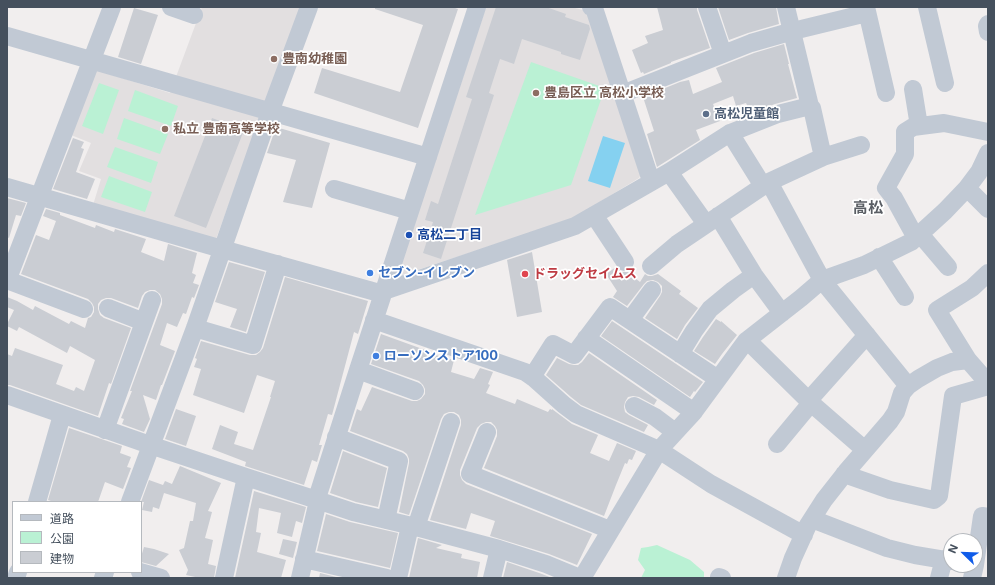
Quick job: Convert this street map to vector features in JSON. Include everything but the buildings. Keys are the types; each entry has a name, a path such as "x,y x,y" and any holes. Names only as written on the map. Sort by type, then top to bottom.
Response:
{"street":[{"path":"84,309 9,273 40,196 111,7"},
{"path":"171,7 194,15"},
{"path":"130,501 195,328 270,112 309,7"},
{"path":"300,578 318,494 477,7"},
{"path":"594,7 651,182"},
{"path":"707,7 723,54"},
{"path":"786,7 823,157"},
{"path":"927,7 945,83"},
{"path":"622,94 751,43 866,10 886,93"},
{"path":"988,24 988,32"},
{"path":"7,36 92,59 428,157"},
{"path":"913,89 919,126"},
{"path":"7,187 222,249 383,293 575,226 670,172 730,133 778,114 810,106"},
{"path":"948,267 918,236 886,188 905,154 905,132 913,127 944,122 988,132"},
{"path":"730,133 766,184 822,280 908,386"},
{"path":"652,266 677,244 766,184 823,157 861,145"},
{"path":"7,395 150,446 317,500 355,506 386,520 499,549 546,564 581,578 659,450 694,412 747,340 822,280 864,264 911,242 945,211 967,188 978,172 988,153"},
{"path":"670,172 712,220 782,313"},
{"path":"967,188 988,209"},
{"path":"334,189 410,211"},
{"path":"594,215 625,262"},
{"path":"878,257 905,297"},
{"path":"195,328 253,345 278,264"},
{"path":"982,374 938,310 972,288 988,273"},
{"path":"680,354 710,309 754,274"},
{"path":"630,320 652,290"},
{"path":"105,430 152,300"},
{"path":"532,377 553,344 574,355 610,307 718,379"},
{"path":"108,308 144,322"},
{"path":"374,320 524,372 536,378 564,405 576,414 659,450 710,484 804,535"},
{"path":"777,444 810,401 867,335"},
{"path":"586,338 694,412"},
{"path":"747,340 810,401 865,450"},
{"path":"786,578 808,525 824,500 844,474 890,421 896,412 902,393 908,386 937,368 952,362 982,374"},
{"path":"358,370 415,391"},
{"path":"844,474 890,490 934,500 940,496 953,396 982,374"},
{"path":"634,406 655,417 675,432"},
{"path":"37,501 62,415"},
{"path":"398,578 413,527 452,422"},
{"path":"487,432 470,474 610,530"},
{"path":"336,437 399,461 386,520"},
{"path":"224,578 246,477"},
{"path":"980,533 982,516 988,517"},
{"path":"812,519 887,548 915,555 943,559"},
{"path":"492,578 499,549"},
{"path":"304,559 387,578"},
{"path":"142,573 160,578"}],"shaded area":[{"name":"私立 豊南高等学校","path":"202,7 302,7 216,239 93,205 101,179 79,171 91,143 71,135 96,70 170,93"},
{"name":"豊島区立 高松小学校","path":"486,7 571,7 587,11 642,172 639,178 572,219 402,275 398,274"}],"green space":[{"path":"531,62 605,88 571,185 475,215"},
{"path":"99,83 119,90 103,134 82,126"},
{"path":"135,90 178,106 171,126 128,111"},
{"path":"124,118 168,134 160,154 117,139"},
{"path":"115,147 158,162 151,183 107,167"},
{"path":"109,176 152,192 145,212 101,197"},
{"path":"657,545 690,560 704,572 704,578 641,578 645,570 638,560 641,548"}],"water":[{"path":"603,136 625,143 610,188 588,181"}],"place":[{"name":"豊南幼稚園","path":"274,59"},
{"name":"豊島区立 高松小学校","path":"536,93"},
{"name":"高松児童館","path":"706,114"},
{"name":"私立 豊南高等学校","path":"165,129"},
{"name":"高松二丁目","path":"409,235"},
{"name":"セブン-イレブン","path":"370,273"},
{"name":"ドラッグセイムス","path":"525,274"},
{"name":"ローソンストア100","path":"376,356"}],"district":[{"name":"高松","path":"868,208"}]}
